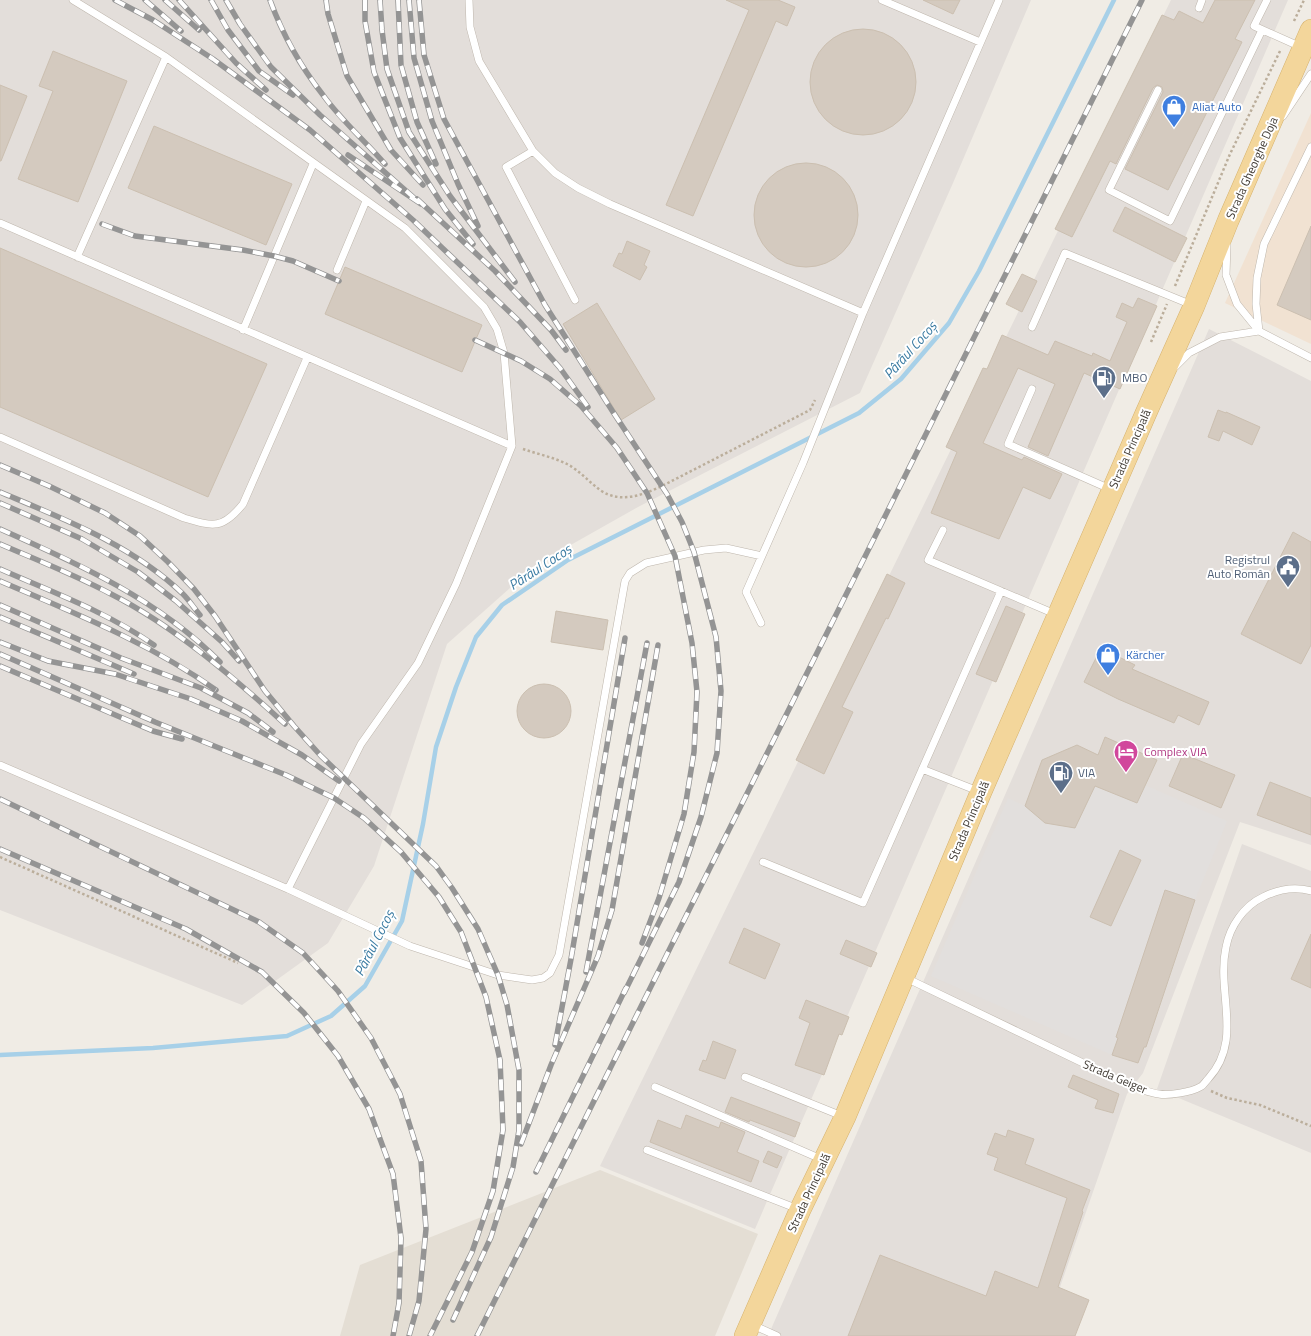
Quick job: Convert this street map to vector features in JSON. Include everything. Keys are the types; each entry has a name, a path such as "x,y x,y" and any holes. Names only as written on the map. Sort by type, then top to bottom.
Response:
{"main road":[{"name":"Strada Gheorghe Doja","path":"1194,306 1228,221 1260,149 1300,39"},
{"name":"Strada Principală","path":"748,1330 800,1210 844,1117 1057,615 1194,306"}],"lane":[{"path":"73,0 166,57 405,228 484,307 497,329 504,353 512,446 456,584 418,663 361,744 288,889"},
{"path":"469,0 470,27 479,61 534,151 555,173 578,188 610,204 863,314"},
{"path":"882,0 980,42"},
{"path":"761,623 746,592 803,462 863,314 998,0"},
{"path":"1199,8 1202,0"},
{"path":"1267,0 1254,26 1262,30 1300,39"},
{"path":"1158,90 1109,190 1170,221 1262,30"},
{"path":"77,257 166,57"},
{"path":"1260,149 1311,74"},
{"path":"1259,331 1256,304 1264,244 1311,147"},
{"path":"534,151 506,167 575,300"},
{"path":"243,330 313,164"},
{"path":"337,270 366,201"},
{"path":"1228,221 1226,275 1237,304 1259,331 1311,358"},
{"path":"0,223 512,446"},
{"path":"1032,327 1065,253 1194,306"},
{"path":"1160,381 1189,353 1220,336 1259,331"},
{"path":"0,437 184,518 218,525 232,518 243,504 307,358"},
{"path":"1032,388 1008,444 1112,490"},
{"path":"942,530 928,560 1057,615"},
{"path":"0,765 288,889 410,946 498,975 532,980 542,978 550,973 559,955 625,581 630,573 646,563 704,550 726,548 762,556"},
{"path":"763,862 863,903 1001,590"},
{"path":"922,769 981,792"},
{"path":"1201,1087 1218,1069 1226,1045 1227,1018 1224,975 1226,946 1236,922 1251,902 1276,890 1300,888 1311,891"},
{"name":"Strada Geiger","path":"904,977 1133,1087 1159,1094 1186,1092 1201,1087"},
{"path":"745,1077 844,1117"},
{"path":"655,1087 824,1160"},
{"path":"647,1150 800,1210"},
{"path":"748,1330 777,1336"}],"path":[{"path":"1151,342 1230,154 1300,39 1304,0"},
{"path":"512,446 566,464 602,491 619,497 635,496 662,486 810,410 818,393"},
{"path":"0,857 238,964"},
{"path":"1201,1087 1227,1098 1260,1105 1311,1126"}],"shaded area":[{"path":"0,0 1031,0 860,393 638,507 537,564 447,644 374,866 328,943 242,1005 0,910"},
{"path":"1171,0 1288,0 755,1229 600,1166"},
{"path":"1311,113 1311,344 1225,303"},
{"path":"1209,329 1311,381 1311,845 1240,822 1143,1073 1127,1094 1043,1336 768,1336"},
{"path":"1145,785 1227,821 1195,900 1165,891 1116,1037 1118,1038 1112,1055 931,976 1008,798 1025,806 1045,823 1075,828 1095,786"},
{"path":"1242,844 1311,871 1311,1153 1157,1089"},
{"path":"600,1170 758,1234 715,1336 340,1336 360,1265"}],"building":[{"path":"726,0 778,0 795,7 787,26 776,21 693,216 666,205 749,10"},
{"path":"923,0 960,0 953,14"},
{"path":"1215,0 1255,0 1235,39 1242,42 1168,190 1125,169 1163,92 1162,87 1157,85 1153,88 1116,164 1110,161 1072,237 1055,229 1162,15 1174,20 1179,11 1203,23"},
{"path":"863,29 883,33 900,45 912,62 916,82 912,102 900,119 883,131 863,135 843,131 826,119 814,102 810,82 814,62 826,45 843,33"},
{"path":"53,51 127,81 78,202 18,179 53,91 39,86"},
{"path":"0,85 27,96 1,161 0,161"},
{"path":"154,126 292,184 266,245 128,188"},
{"path":"806,163 826,167 843,178 854,195 858,215 854,235 843,252 826,263 806,267 786,263 769,252 758,235 754,215 758,195 769,178 786,167"},
{"path":"1125,207 1187,238 1175,262 1113,231"},
{"path":"1311,226 1311,320 1277,305"},
{"path":"627,241 650,251 644,265 647,267 640,280 613,266 619,253 622,254"},
{"path":"0,248 267,364 208,497 0,407"},
{"path":"345,267 482,325 462,372 325,314"},
{"path":"1022,274 1037,281 1022,312 1006,304"},
{"path":"1138,298 1157,306 1120,389 1084,373 1048,456 1028,447 1055,384 1018,368 983,443 1022,460 1024,457 1062,474 1050,499 1023,487 999,539 931,513 957,452 946,447 983,368 987,369 1002,335 1048,355 1055,341 1092,356 1093,353 1110,361 1127,322 1116,317 1122,303 1133,308"},
{"path":"597,303 655,399 621,420 563,324"},
{"path":"1218,410 1260,427 1252,445 1223,431 1219,441 1208,437"},
{"name":"Registrul Auto Român","path":"1293,532 1311,542 1311,645 1301,664 1241,634"},
{"path":"887,574 905,583 842,707 853,712 824,774 796,760"},
{"path":"1006,606 1025,614 996,682 976,674"},
{"path":"556,611 608,620 603,650 551,642"},
{"path":"1101,648 1135,665 1132,669 1209,702 1199,725 1178,715 1174,723 1084,682"},
{"path":"544,684 554,686 563,692 569,701 571,711 569,721 563,730 554,736 544,738 534,736 525,730 519,721 517,711 519,701 525,692 534,686"},
{"name":"VIA","path":"1105,737 1157,760 1137,803 1095,786 1075,828 1045,823 1025,806 1042,760 1077,745 1098,755"},
{"path":"1183,754 1235,775 1221,808 1169,786"},
{"path":"1270,782 1311,798 1311,835 1257,815"},
{"path":"1120,850 1141,860 1111,926 1090,917"},
{"path":"1165,890 1195,900 1146,1047 1144,1047 1138,1063 1112,1055 1118,1038 1116,1037"},
{"path":"744,928 780,944 765,979 729,963"},
{"path":"1311,934 1311,988 1291,979"},
{"path":"846,940 877,953 871,967 840,954"},
{"path":"806,1000 849,1017 842,1035 839,1034 824,1075 795,1065 810,1023 799,1018"},
{"path":"713,1041 736,1050 725,1079 699,1070 703,1060 706,1061"},
{"path":"1073,1075 1119,1094 1113,1113 1095,1108 1098,1100 1068,1087"},
{"path":"731,1097 800,1123 795,1137 725,1112"},
{"path":"686,1115 719,1128 721,1122 745,1132 737,1152 759,1161 751,1182 650,1142 658,1120 681,1129"},
{"path":"1008,1130 1034,1139 1025,1164 1090,1190 1058,1287 1089,1300 1075,1336 848,1336 880,1255 986,1296 995,1271 1038,1288 1067,1198 994,1170 998,1158 987,1154 995,1133 1006,1137"},
{"path":"768,1151 782,1157 777,1168 763,1162"}],"waterway":[{"name":"Pârâul Cocoș","path":"0,1055 153,1048 287,1036 331,1016 365,986 402,921 423,824 436,747 456,687 476,637 502,605 568,560 859,413 901,379 949,323 979,271 1114,0"}],"railway":[{"path":"115,0 153,20 213,59 310,130 413,220 520,322 560,368 588,407"},
{"path":"145,0 181,31"},
{"path":"165,0 199,30"},
{"path":"179,0 236,63 266,90"},
{"path":"211,0 228,30 259,71 293,95"},
{"path":"226,0 240,24 271,67 320,115 421,204 348,155"},
{"path":"270,0 286,37 315,84 337,113 385,164"},
{"path":"326,0 328,14 347,76 391,150 423,185"},
{"path":"365,0 365,21 374,72 400,138 445,209 473,244"},
{"path":"380,0 387,69 409,132 450,196 515,282"},
{"path":"398,0 401,65 417,122 436,164"},
{"path":"409,0 414,58 432,121 478,226"},
{"path":"419,0 424,55 444,119 545,305 667,494 682,522 694,552 716,637 721,691 717,753 701,817 679,882 624,993"},
{"path":"477,1336 1142,0"},
{"path":"417,199 495,271 551,330 566,350"},
{"path":"102,224 135,236 243,250 274,256 293,261 339,281"},
{"path":"475,340 521,361 550,379 581,406 617,448 647,493 675,556 692,643 697,692 694,752 684,814 659,898 642,943"},
{"path":"0,465 105,513 140,536 168,562 194,589 215,616 265,691 294,726 321,756 436,866 478,929 498,975 507,1005 519,1070 519,1130 513,1167 491,1237 453,1320"},
{"path":"0,492 73,523 120,547 163,577 183,594 200,615"},
{"path":"0,503 82,539 138,572 176,601 222,642 239,661"},
{"path":"0,529 117,585 171,620 220,662"},
{"path":"0,544 97,587 157,621 202,653 285,724"},
{"path":"0,569 59,594 117,622 154,645"},
{"path":"0,581 138,643 191,673 216,690"},
{"path":"0,605 121,658 201,688 248,713 273,732"},
{"path":"0,617 134,674"},
{"path":"555,1045 625,638"},
{"path":"0,642 48,661 115,674 191,699 242,721 302,755 339,781"},
{"path":"586,972 647,643"},
{"path":"521,1144 551,1065 598,956 612,910 658,645"},
{"path":"0,654 155,722 286,775 334,798 364,818 401,852 439,897 461,932 486,997 500,1060 503,1130 493,1191 472,1252 430,1336"},
{"path":"0,666 153,731 182,739"},
{"path":"0,799 259,922 303,953 338,991 371,1038 400,1094 421,1161 426,1229 419,1301 409,1336"},
{"path":"0,849 186,929 262,972 304,1013 338,1056 369,1109 393,1174 401,1238 399,1303 393,1336"},
{"path":"536,1172 626,988"}],"place":[{"name":"Aliat Auto","path":"1174,128"},
{"name":"MBO","path":"1104,399"},
{"name":"Registrul Auto Român","path":"1288,588"},
{"name":"Kärcher","path":"1108,676"},
{"name":"Complex VIA","path":"1126,773"},
{"name":"VIA","path":"1061,794"}]}
